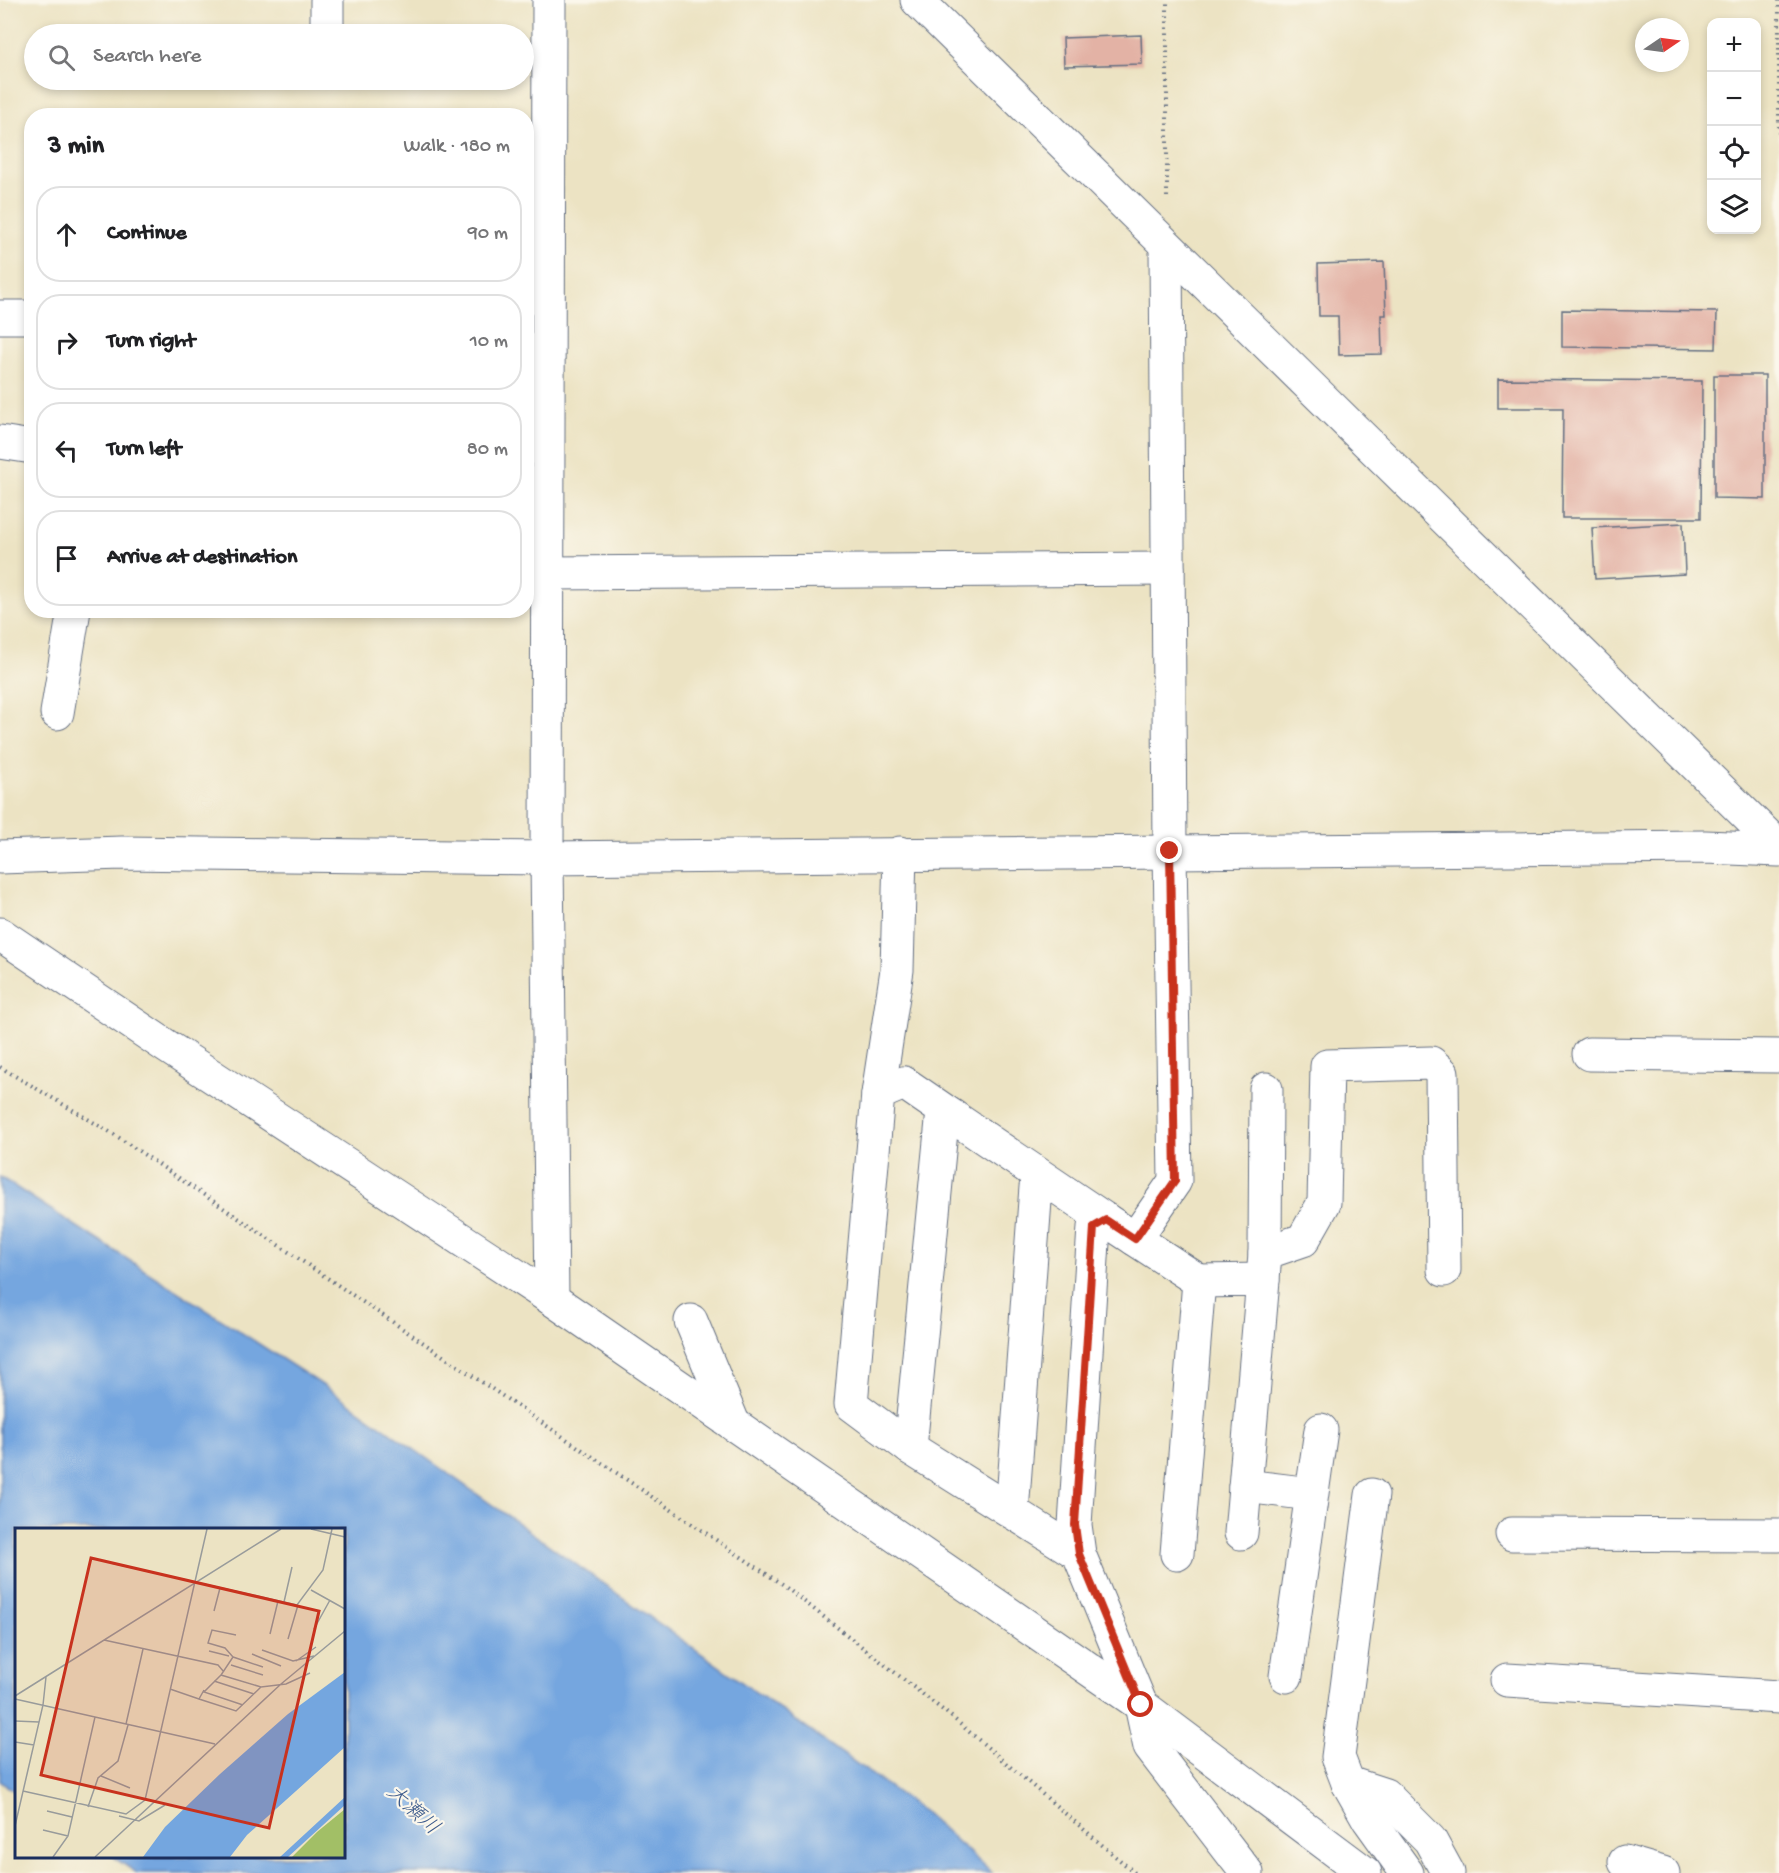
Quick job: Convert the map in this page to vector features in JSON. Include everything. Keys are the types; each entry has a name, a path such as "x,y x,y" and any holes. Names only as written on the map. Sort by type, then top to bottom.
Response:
{"street":[{"path":"549,0 538,314 552,1299"},
{"path":"917,0 1779,849"},
{"path":"1135,1239 1175,1181 1170,851 1166,247"},
{"path":"0,317 24,316"},
{"path":"0,442 24,446"},
{"path":"541,584 1168,569"},
{"path":"57,713 73,618"},
{"path":"0,856 122,853 547,858 1693,847 1779,849"},
{"path":"900,854 897,970 878,1094 851,1404 910,1448 1079,1554"},
{"path":"0,934 166,1046 552,1299 1141,1705 1365,1873"},
{"path":"1589,1054 1779,1056"},
{"path":"878,1094 904,1083 1199,1281 1264,1267 1303,1240 1324,1203 1327,1066 1431,1063 1442,1073 1444,1270"},
{"path":"1241,1533 1264,1267 1266,1089"},
{"path":"910,1448 942,1121 952,1116"},
{"path":"1012,1512 1036,1187 1047,1181"},
{"path":"1106,1220 1094,1227 1075,1525 1079,1554 1141,1705 1150,1747 1247,1873"},
{"path":"1177,1554 1199,1281"},
{"path":"691,1321 734,1425"},
{"path":"1286,1676 1321,1430"},
{"path":"1245,1486 1311,1494"},
{"path":"1372,1495 1338,1756 1348,1783 1369,1820 1407,1873"},
{"path":"1512,1534 1779,1534"},
{"path":"1507,1680 1779,1697"},
{"path":"1348,1783 1384,1795 1430,1840 1449,1873"},
{"path":"1625,1862 1663,1873"}],"path":[{"path":"1166,247 1167,0"},
{"path":"1779,0 1779,154"},
{"path":"0,1066 114,1135 783,1585 953,1718 1134,1873"}],"water":[{"name":"大瀬川","path":"0,1177 332,1391 923,1811 992,1873 137,1873 114,1858 345,1858 345,1528 15,1528 15,1791 0,1781"}],"building":[{"path":"1141,35 1142,64 1064,66 1063,38"},
{"path":"1384,262 1386,315 1381,315 1382,354 1339,355 1338,316 1319,316 1318,264"},
{"path":"1562,310 1717,312 1716,349 1562,347"},
{"path":"1714,375 1765,375 1765,499 1714,498"},
{"path":"1498,379 1702,381 1701,518 1562,518 1563,408 1498,408"},
{"path":"1683,523 1685,574 1595,579 1592,528"}],"route":[{"path":"1141,1705 1079,1554 1075,1525 1094,1227 1106,1220 1135,1239 1175,1181 1170,851"}]}
